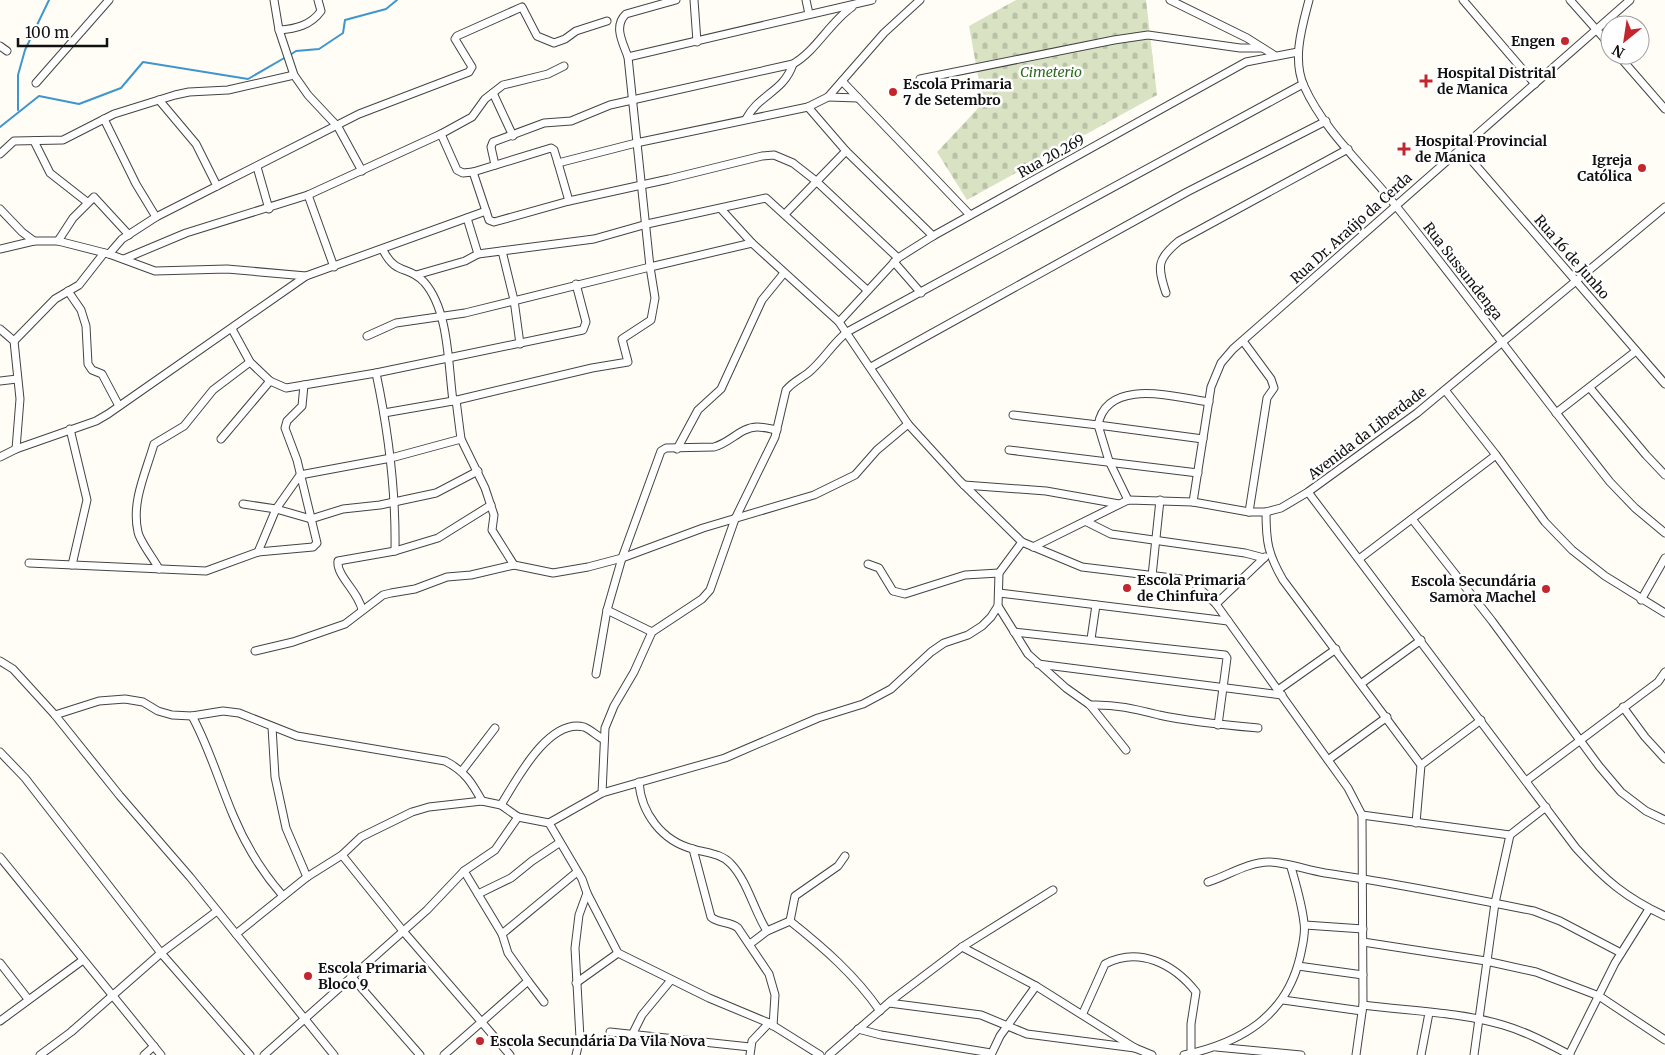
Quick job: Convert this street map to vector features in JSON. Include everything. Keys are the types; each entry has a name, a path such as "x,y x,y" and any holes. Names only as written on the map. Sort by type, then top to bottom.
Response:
{"street":[{"path":"36,83 109,0"},
{"path":"274,0 279,30 294,75 308,95 338,126 362,171"},
{"path":"279,30 296,28 308,23 321,10 318,0"},
{"path":"384,413 455,400 592,368 628,362 622,338 651,320 655,298 650,267 643,184 636,143 628,58 618,27 621,19 626,14 676,0"},
{"path":"694,0 697,42"},
{"path":"806,0 809,14"},
{"path":"628,58 872,0"},
{"path":"558,163 636,143 808,106 828,97 884,33 920,0"},
{"path":"1171,0 1247,38 1274,55"},
{"name":"Rua Sussundenga","path":"1309,0 1300,33 1298,52 1303,84 1326,122 1396,205 1610,482 1634,508 1665,533"},
{"path":"1463,0 1534,84"},
{"path":"1570,0 1600,34"},
{"name":"Rua Dr. Araújo da Cerda","path":"1193,502 1209,402 1215,374 1221,363 1243,341 1460,147 1630,0"},
{"path":"746,119 758,101 783,84 794,64 808,52 835,20 852,6"},
{"path":"14,341 55,299 79,285 106,253 156,217 382,104 469,72 472,67 456,43 457,36 519,7 524,9 537,36 554,43 565,39 576,30 607,21"},
{"path":"920,79 945,76 1114,40 1148,35 1240,48 1262,48"},
{"path":"0,46 7,51"},
{"name":"Rua 20.269","path":"839,322 896,260 933,236 1246,62 1274,55 1298,52"},
{"path":"495,165 492,144 544,123 566,123 610,104 794,64"},
{"path":"1627,65 1665,109"},
{"path":"124,259 186,233 269,209 308,195 440,134 472,117 480,104 507,83 548,74 564,66"},
{"path":"0,154 14,141 68,138 104,119 159,100 189,92 228,90 294,75"},
{"path":"842,81 970,215"},
{"path":"602,793 604,728 614,706 634,672 652,632 702,599 710,590 735,519 777,430 786,390 808,373 834,342 847,332 921,293 1170,154 1303,84"},
{"path":"493,93 513,136"},
{"path":"828,97 858,98"},
{"path":"159,100 196,144 217,186"},
{"path":"808,106 846,151 933,236"},
{"path":"104,119 136,184 156,217"},
{"path":"871,368 1188,192 1326,122"},
{"path":"440,134 457,170 463,173 473,172 550,148 554,150 569,201"},
{"path":"34,141 50,173 87,202"},
{"name":"Rua 16 de Junho","path":"1460,147 1665,384"},
{"path":"1166,293 1160,274 1160,261 1166,252 1179,241 1348,149"},
{"path":"785,214 846,151"},
{"path":"473,172 486,211 490,220 494,222 569,201 762,156 774,155 784,157 816,181 896,260 921,293"},
{"path":"257,168 269,209"},
{"path":"308,195 334,267"},
{"path":"58,241 73,218 91,197 96,198 129,235"},
{"path":"416,275 465,261 478,254 594,239 647,224 721,209 762,197 770,200 867,290"},
{"name":"Avenida da Liberdade","path":"1033,547 1087,522 1128,500 1193,502 1249,512 1266,512 1281,508 1308,492 1445,390 1665,207"},
{"path":"0,209 22,232 34,241"},
{"path":"721,209 752,243 839,322 908,424 964,485 1022,542 1082,567 1181,579 1194,583 1216,604 1348,788 1362,815 1363,976 1362,1008 1356,1055"},
{"path":"0,457 16,449 96,420 232,329 306,276 383,250 486,211"},
{"path":"467,218 478,254"},
{"path":"0,249 34,241 58,241 106,253 156,271 227,269 306,276"},
{"path":"366,336 396,322 442,317 752,243"},
{"path":"383,250 392,265 416,275 435,298 442,317 461,439 478,471 491,505 494,515 492,530 514,565"},
{"path":"502,251 514,300 520,344"},
{"path":"677,449 698,410 721,389 762,300 784,273"},
{"path":"232,329 250,362 270,381 286,388 520,344 583,330 586,322 576,284"},
{"path":"68,291 81,310 86,326 88,364 92,370 102,374 119,406"},
{"path":"0,329 14,341 20,399 16,449"},
{"path":"1243,341 1271,379 1274,388 1267,398 1249,512"},
{"path":"1556,413 1636,351"},
{"path":"159,570 139,536 136,514 137,499 154,444 184,426 213,390 250,362"},
{"path":"376,372 391,458 396,502 394,551"},
{"path":"0,381 17,379"},
{"path":"221,439 270,381"},
{"path":"29,564 206,571 258,552 313,548 316,543 311,518 297,460 285,428 287,421 302,406 304,385"},
{"path":"1590,388 1665,475"},
{"path":"1445,390 1545,522 1572,550 1605,576 1641,600 1665,613"},
{"path":"1128,500 1109,461 1098,425 1101,411 1114,400 1125,395 1152,394 1209,402"},
{"path":"1013,415 1203,439"},
{"path":"255,651 293,642 345,624 383,595 415,589 447,577 471,575 514,565 553,573 622,558 702,528 814,495 855,475 877,450 908,424"},
{"path":"596,674 607,610 622,558 661,451 666,448 677,449 722,445 741,432 757,427 777,430"},
{"path":"70,429 87,500 72,565"},
{"path":"258,552 276,508 300,475 391,458 461,439"},
{"path":"1009,450 1109,461 1198,474"},
{"path":"1359,559 1496,455"},
{"path":"243,504 276,508 311,518 343,509 396,502 436,493 478,471"},
{"path":"964,485 1046,491 1118,504"},
{"path":"1308,492 1576,848 1604,879 1649,909 1665,916"},
{"path":"1152,576 1160,500"},
{"path":"362,610 358,597 340,572 338,561 394,551 445,535 491,505"},
{"path":"1266,512 1266,555 1388,717 1421,765 1416,823"},
{"path":"1412,519 1492,621 1579,742 1621,792 1646,811 1665,820"},
{"path":"1087,522 1111,534 1266,555"},
{"path":"236,934 307,877 342,855 361,837 412,812 428,807 482,801 501,806 518,817 549,823 602,793 724,758 818,718 862,704 891,689 915,665 944,643 968,635 982,626 998,606 999,573 1022,542"},
{"path":"1216,604 1266,555"},
{"path":"1641,600 1665,558"},
{"path":"868,564 879,568 894,591 905,594 965,574 999,573"},
{"path":"999,593 1228,621"},
{"path":"1091,639 1096,605"},
{"path":"998,606 1028,654 1090,705 1126,750"},
{"path":"607,610 652,632"},
{"path":"1014,632 1222,654 1227,658 1218,725"},
{"path":"1362,684 1421,640"},
{"path":"1038,664 1224,688 1280,692 1336,649"},
{"path":"0,661 12,669 55,715 334,1055"},
{"path":"1526,781 1664,677"},
{"path":"55,715 99,701 125,699 143,702 158,711 192,716 231,711 297,736 435,758 462,771 470,779 482,801"},
{"path":"1090,705 1106,704 1136,708 1218,725 1258,728"},
{"path":"1623,707 1645,737 1665,759"},
{"path":"192,716 200,731 234,817 265,876 283,896"},
{"path":"1328,760 1388,717"},
{"path":"1421,765 1481,720"},
{"path":"501,806 531,759 543,744 562,729 572,726 585,728 603,740"},
{"path":"272,727 275,777 286,828 307,877"},
{"path":"462,771 495,728"},
{"path":"0,752 26,778 162,953 250,1055"},
{"path":"639,782 642,803 650,819 675,841 693,849 717,855 730,863 767,931"},
{"path":"1474,1055 1495,903 1510,835 1546,807"},
{"path":"1362,815 1510,835"},
{"path":"264,1055 306,1020 351,976 427,910 464,871 495,850 518,817"},
{"path":"549,823 618,953 671,980 771,1024 820,1055"},
{"path":"478,894 511,878 559,843"},
{"path":"693,849 711,917 715,921 733,924 750,944 769,974 773,989 771,1024 750,1047 750,1055"},
{"path":"342,855 403,931 510,1055"},
{"path":"790,921 795,896 838,866 845,856"},
{"path":"0,857 161,1055"},
{"path":"1208,882 1254,864 1268,862 1362,878 1534,911 1560,921 1622,953"},
{"path":"1083,1013 1105,964 1131,956 1160,961 1196,992 1187,1054 1216,1047 1257,1026 1283,1000 1298,966 1305,925 1291,867"},
{"path":"464,871 502,934 508,954 544,1002"},
{"path":"502,934 576,872"},
{"path":"829,1055 889,1003 962,947 1053,890"},
{"path":"576,1055 580,1038 575,948 579,915 587,893"},
{"path":"1283,1000 1429,1013 1478,1020 1527,1034 1569,1055 1598,996 1649,909"},
{"path":"40,1055 114,996 162,953 217,911"},
{"path":"750,944 767,931 790,921"},
{"path":"790,921 842,966 863,987 880,1011"},
{"path":"1305,925 1363,929"},
{"path":"1363,942 1486,961 1536,972 1598,996 1662,1038 1665,1029"},
{"path":"962,947 1036,986 1083,1013 1135,1048 1152,1055"},
{"path":"576,984 618,953"},
{"path":"0,1021 82,960"},
{"path":"0,963 28,1000"},
{"path":"1298,966 1363,976"},
{"path":"351,976 420,1055"},
{"path":"633,1033 642,1015 671,980"},
{"path":"444,1055 528,981"},
{"path":"858,1029 881,1035 991,1054 1007,1026 1036,986"},
{"path":"889,1003 981,1015 1028,1034 1054,1039 1135,1048"},
{"path":"1421,1055 1429,1013"},
{"path":"610,1032 750,1047"},
{"path":"144,1055 154,1046"},
{"path":"1216,1047 1301,1055"}],"green space":[{"name":"Cimeterio","path":"1016,0 1146,0 1157,95 967,200 937,152 983,103 969,26"}],"waterway":[{"path":"18,110 18,75 25,50 49,0"},
{"path":"290,55 296,51 319,49 343,33 345,20 386,9 397,0"},
{"path":"0,127 39,96 79,104 121,88 143,62 248,79 286,57"}],"place":[{"name":"Engen","path":"1565,41"},
{"name":"Hospital Distrital de Manica","path":"1426,81"},
{"name":"Escola Primaria 7 de Setembro","path":"893,92"},
{"name":"Hospital Provincial de Manica","path":"1404,149"},
{"name":"Igreja Católica","path":"1642,168"},
{"name":"Escola Primaria de Chinfura","path":"1127,588"},
{"name":"Escola Secundária Samora Machel","path":"1546,589"},
{"name":"Escola Primaria Bloco 9","path":"308,976"},
{"name":"Escola Secundária Da Vila Nova","path":"480,1041"}]}
